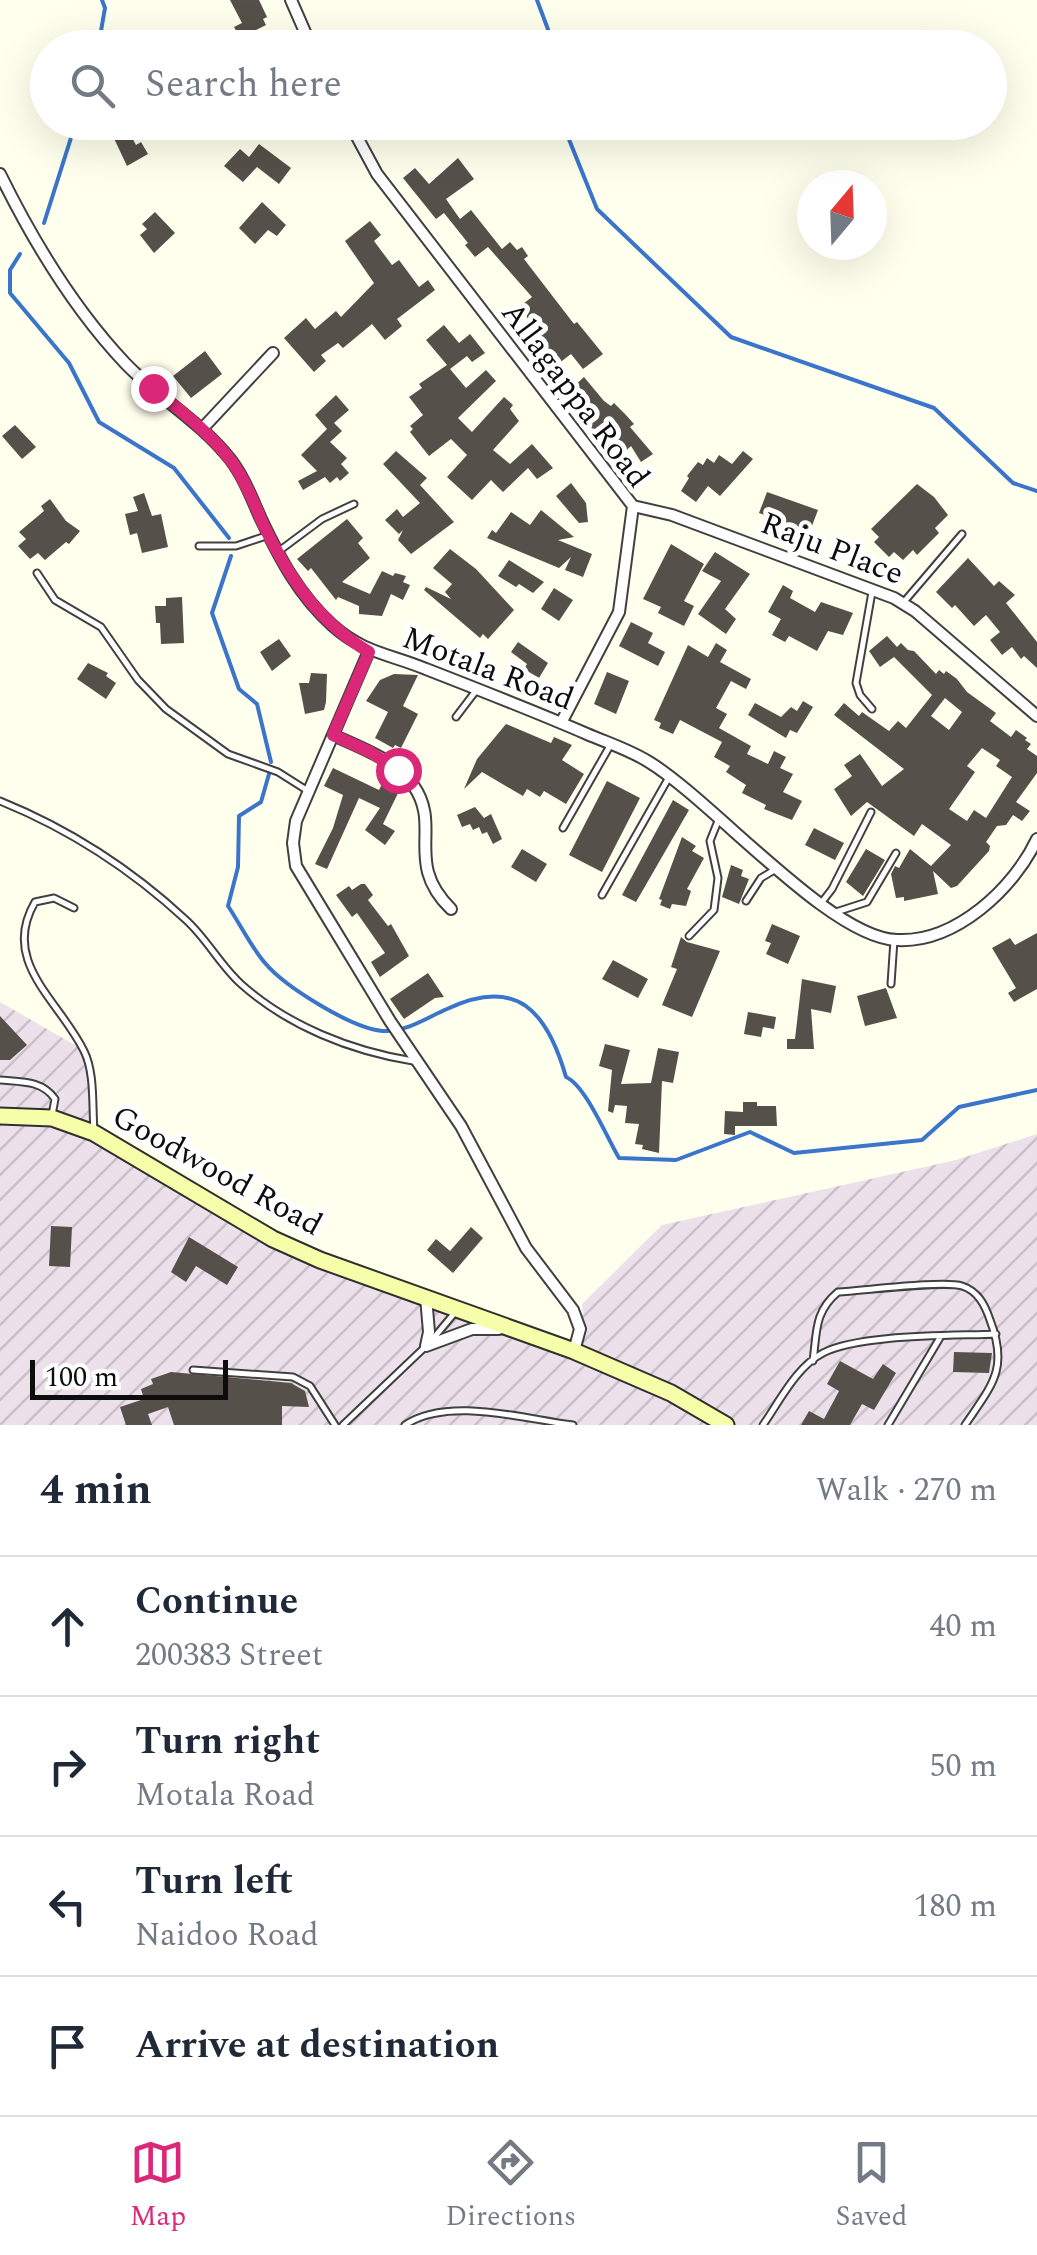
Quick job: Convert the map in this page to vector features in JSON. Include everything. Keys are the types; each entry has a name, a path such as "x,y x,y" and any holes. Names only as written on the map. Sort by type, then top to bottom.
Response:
{"street":[{"path":"291,0 304,30"},
{"name":"Allagappa Road","path":"358,140 377,174 632,506 619,612 560,723"},
{"path":"0,174 29,232 94,327 126,364 202,429 233,463 277,553 314,607 369,652"},
{"path":"202,429 273,353"},
{"name":"Raju Place","path":"632,506 672,514 903,603 1037,716"},
{"name":"Motala Road","path":"574,1351 580,1330 573,1310 526,1248 461,1126 390,1022 296,866 294,832 369,652 424,668 644,759 670,776 820,904 868,933 894,940"},
{"path":"333,735 388,762 412,784 425,814 427,874 439,897 451,909"},
{"path":"894,940 941,931 979,908 1013,879 1037,839"},
{"name":"Goodwood Road","path":"0,1116 52,1118 94,1133 273,1239 320,1260 574,1351 671,1392 726,1425"},
{"path":"426,1296 426,1346 472,1329 530,1333"}],"lane":[{"path":"277,553 322,520 354,504"},
{"path":"903,603 962,534"},
{"path":"199,546 236,546 269,536"},
{"path":"37,573 55,600 101,627 138,680 166,709 228,754 278,772 308,791"},
{"path":"872,709 860,696 856,684 873,589"},
{"path":"456,717 476,690"},
{"path":"564,828 610,744"},
{"path":"602,896 670,776"},
{"path":"0,801 64,830 121,866 191,924 238,982 282,1013 344,1043 416,1061"},
{"path":"820,904 832,889 871,812"},
{"path":"689,936 714,910 718,878 710,841 720,818"},
{"path":"833,913 867,902 896,853"},
{"path":"746,901 761,878 778,868"},
{"path":"74,908 54,898 35,902 23,918 18,948 26,973 67,1022 87,1055 94,1133"},
{"path":"891,984 894,940"},
{"path":"0,1080 35,1083 46,1088 55,1099 52,1118"},
{"path":"813,1361 819,1312 838,1292 959,1285 984,1303 1001,1361 994,1381 966,1425"},
{"path":"343,1425 426,1346 458,1308"},
{"path":"763,1425 813,1361 839,1347 890,1338 996,1334"},
{"path":"888,1425 941,1336"},
{"path":"193,1370 293,1376 310,1386 335,1425"},
{"path":"405,1425 439,1410 461,1410 573,1425"}],"shaded area":[{"path":"0,1002 89,1053 96,1132 275,1237 576,1350 584,1332 582,1304 662,1225 956,1160 1037,1134 1037,1425 0,1425"}],"building":[{"path":"230,0 259,0 267,17 263,19 266,25 256,30 236,30 234,27 242,23"},
{"path":"115,140 133,140 136,145 141,142 148,154 127,166"},
{"path":"259,144 291,168 279,184 257,167 243,182 224,166 240,149 249,157"},
{"path":"458,158 474,179 446,199 460,219 471,210 502,249 510,242 517,250 522,247 528,256 524,259 574,324 577,322 603,354 583,369 571,354 558,364 541,341 537,344 526,331 534,326 519,307 532,297 488,247 475,257 444,213 436,219 403,178 415,168 429,184"},
{"path":"262,202 286,225 277,236 268,230 255,244 239,228"},
{"path":"155,212 175,233 154,253 140,235 147,229 142,224"},
{"path":"370,221 381,235 374,241 392,265 399,260 419,287 428,280 435,290 397,319 402,326 385,340 372,324 343,348 338,343 321,355 326,361 314,372 284,338 306,318 315,329 336,311 341,317 374,283 345,241"},
{"path":"444,325 459,343 470,334 485,353 472,362 467,356 450,369 466,388 486,370 496,381 458,418 472,432 504,397 513,405 510,409 519,421 493,450 510,464 532,444 553,468 537,479 528,468 503,492 491,480 472,500 447,477 467,455 451,439 429,456 410,432 410,426 423,415 409,397 422,388 419,384 447,365 426,340"},
{"path":"205,351 222,374 191,398 173,376"},
{"path":"584,377 604,401 611,406 614,403 634,424 630,427 653,454 641,462 631,446 616,460 610,453 606,457 594,441 599,437 571,403 567,406 561,398"},
{"path":"336,395 349,410 334,423 342,431 330,442 347,458 341,464 349,473 330,483 325,477 303,490 298,481 317,471 301,455 327,429 315,415"},
{"path":"15,425 36,447 22,459 2,436"},
{"path":"396,451 427,478 420,485 454,522 411,554 398,540 403,530 399,534 385,520 397,509 403,517 420,503 383,464"},
{"path":"743,451 753,459 720,496 708,486 696,502 681,491 698,462 703,465 707,458 714,463 719,455 732,464"},
{"path":"571,483 586,503 588,522 579,523 556,496"},
{"path":"917,484 948,515 935,528 939,533 917,555 913,550 903,560 894,552 889,557 874,542 879,537 871,529"},
{"path":"767,492 818,510 810,531 790,524 778,526 759,513"},
{"path":"144,493 152,516 161,514 168,547 142,553 137,533 130,535 125,514 138,511 133,497"},
{"path":"50,499 66,521 80,531 45,560 38,553 30,559 18,546 26,539 19,532 44,511 41,506"},
{"path":"541,510 574,537 558,540 592,554 583,577 565,570 571,557 559,568 487,538 492,530 496,533 511,512 530,525"},
{"path":"347,519 363,538 358,543 370,558 342,582 370,594 382,571 406,576 403,582 410,585 403,600 391,594 382,616 359,614 359,606 338,597 336,600 311,568 308,571 297,559"},
{"path":"671,544 704,564 684,601 694,606 684,626 658,613 661,607 643,599"},
{"path":"450,549 476,569 514,610 488,639 483,634 480,638 424,590 426,587 451,599 445,592 452,584 433,568"},
{"path":"715,552 750,574 725,609 736,619 726,634 698,614 721,581 702,571"},
{"path":"968,558 994,586 999,581 1015,595 1006,603 1037,642 1037,668 1024,656 1021,659 1012,647 1002,655 990,640 1000,632 986,615 974,626 936,592"},
{"path":"509,560 544,582 533,593 498,576"},
{"path":"783,585 793,591 790,598 815,612 821,602 853,613 843,635 828,631 817,651 789,636 785,642 772,635 781,619 768,612"},
{"path":"554,588 573,600 559,621 541,609"},
{"path":"182,597 184,643 161,644 155,606 166,606 166,598"},
{"path":"631,622 653,633 648,643 665,652 658,666 619,646"},
{"path":"887,636 897,647 901,643 914,651 936,674 946,671 996,713 990,721 1011,737 1016,730 1027,738 1031,744 1027,749 1037,756 1037,773 1016,802 1030,811 1022,821 1013,815 1006,825 997,826 986,842 989,851 957,886 951,888 933,871 938,894 904,901 904,897 896,898 891,874 910,849 931,866 951,845 922,824 914,836 867,802 851,816 834,789 852,776 844,765 860,754 882,786 904,769 834,715 844,703 859,716 862,712 889,731 898,721 906,728 932,695 894,657 880,667 869,651","holes":["945,698 962,712 949,730 931,716","982,748 1000,760 996,766 1012,777 986,818 974,810 967,821 949,809 975,772 967,766"]},
{"path":"279,639 291,656 272,671 260,652"},
{"path":"518,642 548,663 539,678 524,669 527,664 511,652"},
{"path":"716,643 727,650 720,662 751,679 746,689 731,681 716,708 727,714 719,728 751,746 747,754 768,764 774,751 786,757 780,768 793,774 783,792 802,801 792,820 764,809 766,805 742,793 746,785 726,772 730,766 714,757 722,742 680,720 673,734 659,728 661,723 654,720 688,645 708,657"},
{"path":"88,663 108,673 106,676 116,683 106,699 77,679"},
{"path":"607,672 629,681 616,714 594,704"},
{"path":"311,673 327,674 326,702 324,710 305,714 299,683 309,683"},
{"path":"394,674 418,675 403,706 418,714 401,748 375,738 388,712 366,701 380,680"},
{"path":"803,701 813,707 797,733 790,730 786,738 748,715 755,703 781,717 791,707 797,711"},
{"path":"506,724 551,743 554,737 572,745 562,760 584,774 566,804 544,791 540,797 527,789 523,796 482,772 464,789 477,759"},
{"path":"333,768 379,790 384,780 401,787 383,824 395,831 385,845 365,830 380,808 359,798 327,869 315,864 333,828 343,795 324,786"},
{"path":"607,781 640,798 602,872 569,855"},
{"path":"673,800 689,810 636,902 622,895"},
{"path":"475,807 484,818 491,814 502,839 493,844 479,827 462,827 457,815"},
{"path":"814,828 844,843 835,860 805,845"},
{"path":"682,837 696,846 692,851 704,858 687,889 691,891 686,906 672,904 670,909 660,905 659,899"},
{"path":"522,849 547,864 536,882 511,867"},
{"path":"866,849 885,860 863,896 846,882"},
{"path":"731,865 743,870 741,876 749,879 739,904 722,897"},
{"path":"361,884 373,895 368,900 388,926 391,924 409,956 380,977 371,962 385,953 357,913 352,917 336,895 349,886 352,890"},
{"path":"772,924 800,936 788,964 766,954 771,943 765,941"},
{"path":"1037,933 1037,989 1014,1002 1008,993 1016,988 992,948 1010,938 1015,945"},
{"path":"681,937 720,951 692,1017 662,1005 677,969 671,967"},
{"path":"613,960 648,979 638,998 602,979"},
{"path":"428,973 444,997 435,998 404,1019 390,999"},
{"path":"802,979 836,986 831,1013 811,1009 814,1049 787,1049 787,1039 795,1039"},
{"path":"886,988 897,1018 865,1026 857,996"},
{"path":"748,1012 776,1017 774,1029 763,1027 761,1037 744,1034"},
{"path":"0,1016 27,1045 10,1060 0,1060"},
{"path":"605,1044 630,1050 621,1084 651,1083 658,1048 679,1052 673,1083 662,1081 659,1153 635,1144 639,1124 625,1123 627,1106 615,1105 613,1113 608,1111 612,1070 599,1066"},
{"path":"743,1102 776,1106 777,1126 735,1126 735,1135 724,1134 725,1111 743,1112"},
{"path":"51,1226 72,1227 70,1267 49,1266"},
{"path":"471,1227 483,1238 453,1273 427,1250 436,1239 450,1251"},
{"path":"189,1237 238,1267 227,1285 196,1266 186,1282 171,1272"},
{"path":"954,1352 992,1353 989,1373 953,1372"},
{"path":"840,1361 873,1379 883,1364 896,1373 874,1410 862,1404 850,1425 801,1425 809,1411 824,1419 839,1391 827,1384"},
{"path":"171,1372 291,1383 305,1391 309,1407 282,1406 282,1425 174,1425 168,1407 148,1414 152,1425 126,1425 120,1407 144,1399 141,1389 153,1384 151,1379"}],"waterway":[{"path":"101,30 105,8 102,0"},
{"path":"537,0 548,30"},
{"path":"44,223 70,140"},
{"path":"569,140 597,209 731,337 934,408 1013,483 1037,491"},
{"path":"20,254 10,270 10,293 69,363 99,422 174,468 229,538"},
{"path":"231,556 212,613 239,689 257,704 271,762"},
{"path":"269,774 261,802 239,816 238,867 228,906 265,963 320,1005 355,1023 383,1031 408,1027 471,1000 492,996 526,1006 549,1034 566,1077 588,1101 619,1158 676,1160 750,1132 794,1153 922,1140 959,1107 1037,1090"}],"route":[{"path":"153,388 202,429 233,463 277,553 301,592 330,623 369,652 333,735 398,770"}]}
